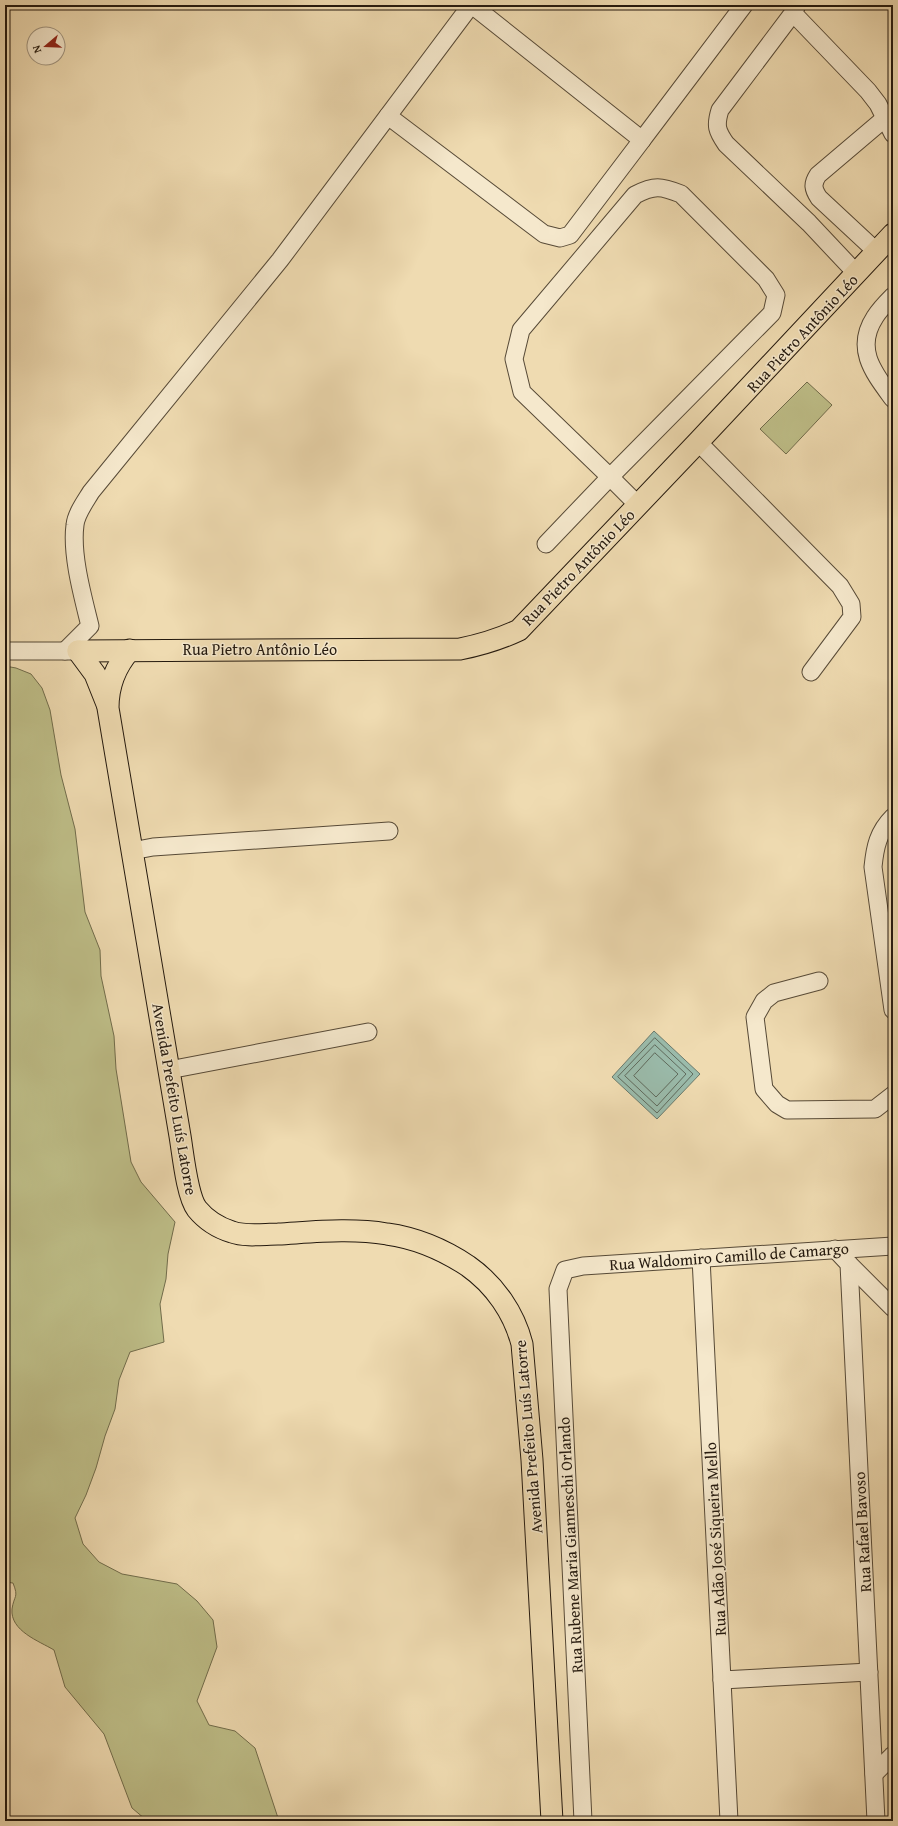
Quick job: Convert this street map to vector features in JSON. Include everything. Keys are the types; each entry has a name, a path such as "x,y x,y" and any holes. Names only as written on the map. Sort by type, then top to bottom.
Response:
{"main road":[{"name":"Rua Pietro Antônio Léo","path":"71,651 460,649 478,646 507,636 519,630 857,274 893,234"},
{"name":"Avenida Prefeito Luís Latorre","path":"108,708 109,691 116,668 130,650"},
{"name":"Avenida Prefeito Luís Latorre","path":"71,651 94,674 108,708 190,1195 196,1208 218,1226 234,1233 261,1234 356,1231 387,1234 433,1247 454,1257 477,1273 495,1291 519,1331 522,1344 532,1460 552,1821"}],"street":[{"path":"5,651 71,651 90,626 79,580 74,539 75,524 91,492 280,260 471,5 642,140"},
{"path":"388,116 544,234 560,238 570,235 744,5"},
{"path":"857,274 795,209 726,144 719,134 716,123 720,110 795,9 868,91 888,116 893,134"},
{"path":"877,252 826,205 814,190 813,182 818,175 888,116"},
{"path":"546,544 610,477 772,313 776,295 766,279 681,194 663,187 648,188 635,195 521,330 514,359 522,392 610,477 638,504"},
{"path":"795,209 814,190"},
{"path":"893,296 875,316 865,335 867,353 872,371 893,400"},
{"path":"698,442 840,586 851,604 852,617 811,672"},
{"path":"893,817 886,824 876,844 873,867 893,1010"},
{"path":"132,851 153,848 389,831"},
{"path":"819,981 774,993 764,1001 755,1017 764,1089 777,1104 787,1110 875,1109 893,1095"},
{"path":"169,1070 368,1032"},
{"name":"Rua Waldomiro Camillo de Camargo","path":"565,1270 583,1266 893,1246"},
{"path":"835,1249 893,1308"},
{"name":"Rua Adão José Siqueira Mello","path":"701,1258 729,1821"},
{"name":"Rua Rafael Bavoso","path":"850,1264 876,1821"},
{"name":"Rua Rubene Maria Gianneschi Orlando","path":"565,1270 558,1289 583,1821"},
{"path":"722,1680 869,1672"},
{"path":"874,1774 893,1755"}],"green space":[{"path":"807,382 832,405 786,454 760,429"},
{"path":"5,666 16,668 31,674 42,688 50,710 61,775 75,829 85,912 100,950 101,976 114,1036 116,1069 131,1162 141,1182 175,1222 168,1254 166,1279 160,1304 164,1342 130,1352 119,1380 115,1409 105,1436 96,1468 86,1495 75,1518 83,1544 99,1562 122,1574 177,1584 197,1601 213,1620 217,1647 197,1701 209,1725 235,1731 255,1748 279,1821 183,1821 177,1818 145,1819 132,1808 104,1734 65,1687 54,1650 20,1629 13,1617 12,1609 16,1591 13,1583 5,1582"}],"water":[{"path":"654,1031 700,1074 657,1119 612,1077"}]}
